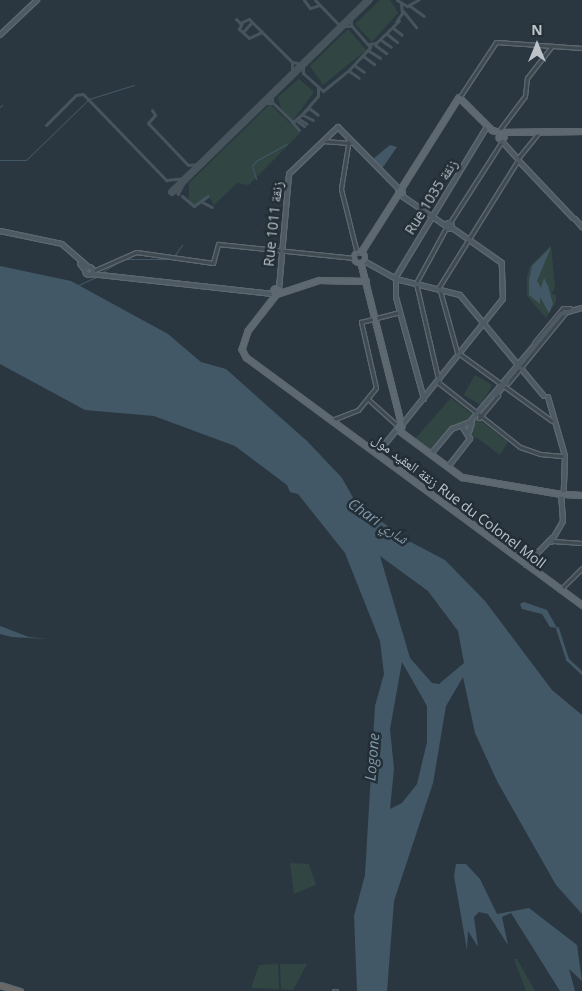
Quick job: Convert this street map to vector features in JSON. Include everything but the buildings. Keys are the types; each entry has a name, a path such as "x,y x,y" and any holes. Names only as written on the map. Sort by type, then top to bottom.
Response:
{"highway":[{"path":"0,985 20,991"}],"main road":[{"path":"0,35 37,0"},
{"path":"459,99 487,127 501,136 540,132 582,131"},
{"path":"459,99 501,136 518,158 582,226"},
{"path":"357,255 400,193 459,99"},
{"name":"Rue 1035 زنقة","path":"396,279 487,127"},
{"name":"Rue 1011 زنقة","path":"276,292 290,174 337,128 349,141"},
{"path":"349,141 400,193 503,265 502,302 377,454"},
{"path":"0,232 64,245 91,271 265,293 276,292 319,280 365,280"},
{"path":"357,255 363,262 396,279 439,287 460,295 545,396 564,456 563,521 552,540 527,566"},
{"path":"357,255 363,262 365,280 401,425 406,435 462,477 562,494 582,495"},
{"path":"396,279 400,312 423,398"},
{"name":"زنقة العقيد مول Rue du Colonel Moll","path":"276,292 252,323 242,352 527,566 582,605"},
{"path":"448,467 469,442 469,432 477,416 563,312 570,308 582,308"},
{"path":"545,396 564,456"},
{"path":"431,454 452,428 462,426 477,416"},
{"path":"462,426 469,432"}],"street":[{"path":"459,99 496,42 582,48"},
{"path":"552,46 527,78 525,96 501,136 498,146 416,283 438,380 477,416 525,450 564,456"},
{"path":"540,132 518,158 439,287 459,354 552,421"},
{"path":"91,271 136,252 213,263 217,244 282,251 357,255 343,188 349,141 322,141"},
{"path":"519,365 570,308"},
{"path":"332,420 354,412 369,400 377,384 361,322 400,312"},
{"path":"369,400 401,425"},
{"path":"552,540 582,542"},
{"path":"560,590 568,587 582,568"},
{"path":"568,587 568,596"}],"green space":[{"path":"380,0 390,0 398,13 372,42 355,24"},
{"path":"348,29 366,50 323,85 310,66"},
{"path":"299,79 314,92 293,120 281,109 278,97"},
{"path":"270,104 300,133 249,185 237,183 214,205 208,195 197,205 189,204 189,183"},
{"path":"551,245 555,287 552,294 556,295 556,302 546,318 527,296 527,277 530,266"},
{"path":"475,375 492,385 481,405 464,395"},
{"path":"451,398 474,416 450,428 430,451 415,439"},
{"path":"477,418 508,442 500,455 476,437 472,440 471,426"},
{"path":"290,863 309,864 316,885 294,894"},
{"path":"514,959 517,959 535,991 526,991"},
{"path":"278,964 279,989 251,988 259,965"},
{"path":"280,964 307,964 293,990 281,989"}],"water":[{"path":"390,145 397,147 381,170 373,159"},
{"path":"551,247 537,281 541,288 544,278 548,286 553,304 549,313 540,297 540,304 529,295 529,280 532,266"},
{"path":"0,266 71,281 168,334 201,362 226,369 307,441 342,478 356,503 407,540 445,560 485,601 552,690 582,715 582,914 556,885 497,781 475,733 463,677 446,706 433,783 394,901 387,991 357,991 354,916 365,875 375,706 384,674 380,641 345,553 298,494 290,492 287,485 235,446 154,416 85,410 0,364","holes":["380,556 428,591 458,631 464,663 439,684 432,683 410,658","402,662 427,706 427,742 417,784 402,803 390,809 394,769 390,729"]},
{"path":"524,602 547,610 557,628 550,627 542,614 522,609 520,604"},
{"path":"0,626 29,637 48,639 12,637 0,634"},
{"path":"456,864 466,864 480,879 497,914 529,908 577,945 582,981 569,969 575,991 560,991 511,913 502,917 508,945 488,914 479,912 474,917 478,947 468,931 467,950 454,876"}],"waterway":[{"path":"0,160 26,160 89,99 134,85"},
{"path":"256,179 252,166 256,161 287,144"},
{"path":"174,256 182,245"},
{"path":"123,259 173,259"},
{"path":"99,274 118,262"},
{"path":"76,286 96,277"},
{"path":"557,628 567,659 582,673"}],"taxiway":[{"path":"304,0 310,8 320,5"},
{"path":"315,0 338,24 338,31"},
{"path":"397,0 407,6 418,0"},
{"path":"396,22 402,13 401,4"},
{"path":"410,6 424,16"},
{"path":"403,11 416,27"},
{"path":"303,65 303,73 323,91 348,71 370,47 351,25 351,18"},
{"path":"236,19 240,23 249,19 292,62 303,64"},
{"path":"369,44 376,43 399,21"},
{"path":"243,32 252,22"},
{"path":"242,23 239,29 249,38 262,32"},
{"path":"343,26 352,26"},
{"path":"393,28 402,35"},
{"path":"387,34 397,42"},
{"path":"381,40 391,47"},
{"path":"375,45 386,53"},
{"path":"369,51 380,58"},
{"path":"363,56 374,64"},
{"path":"292,63 292,75"},
{"path":"354,65 364,72"},
{"path":"349,71 359,78"},
{"path":"303,113 318,96 318,88"},
{"path":"46,125 76,95 83,94 166,180 186,178 178,194 174,187 180,183"},
{"path":"272,94 272,102"},
{"path":"263,103 273,103 293,122 309,108 318,115"},
{"path":"152,110 155,115 148,123 188,165 200,164"},
{"path":"303,115 313,120"},
{"path":"299,119 307,124"},
{"path":"291,121 299,130"},
{"path":"297,121 304,126"},
{"path":"182,196 194,206 208,196"},
{"path":"202,202 212,207"}],"runway":[{"path":"172,192 369,0"}],"water label":[{"name":"Chari شاري","path":"378,521"},
{"name":"Logone","path":"372,757"}]}
